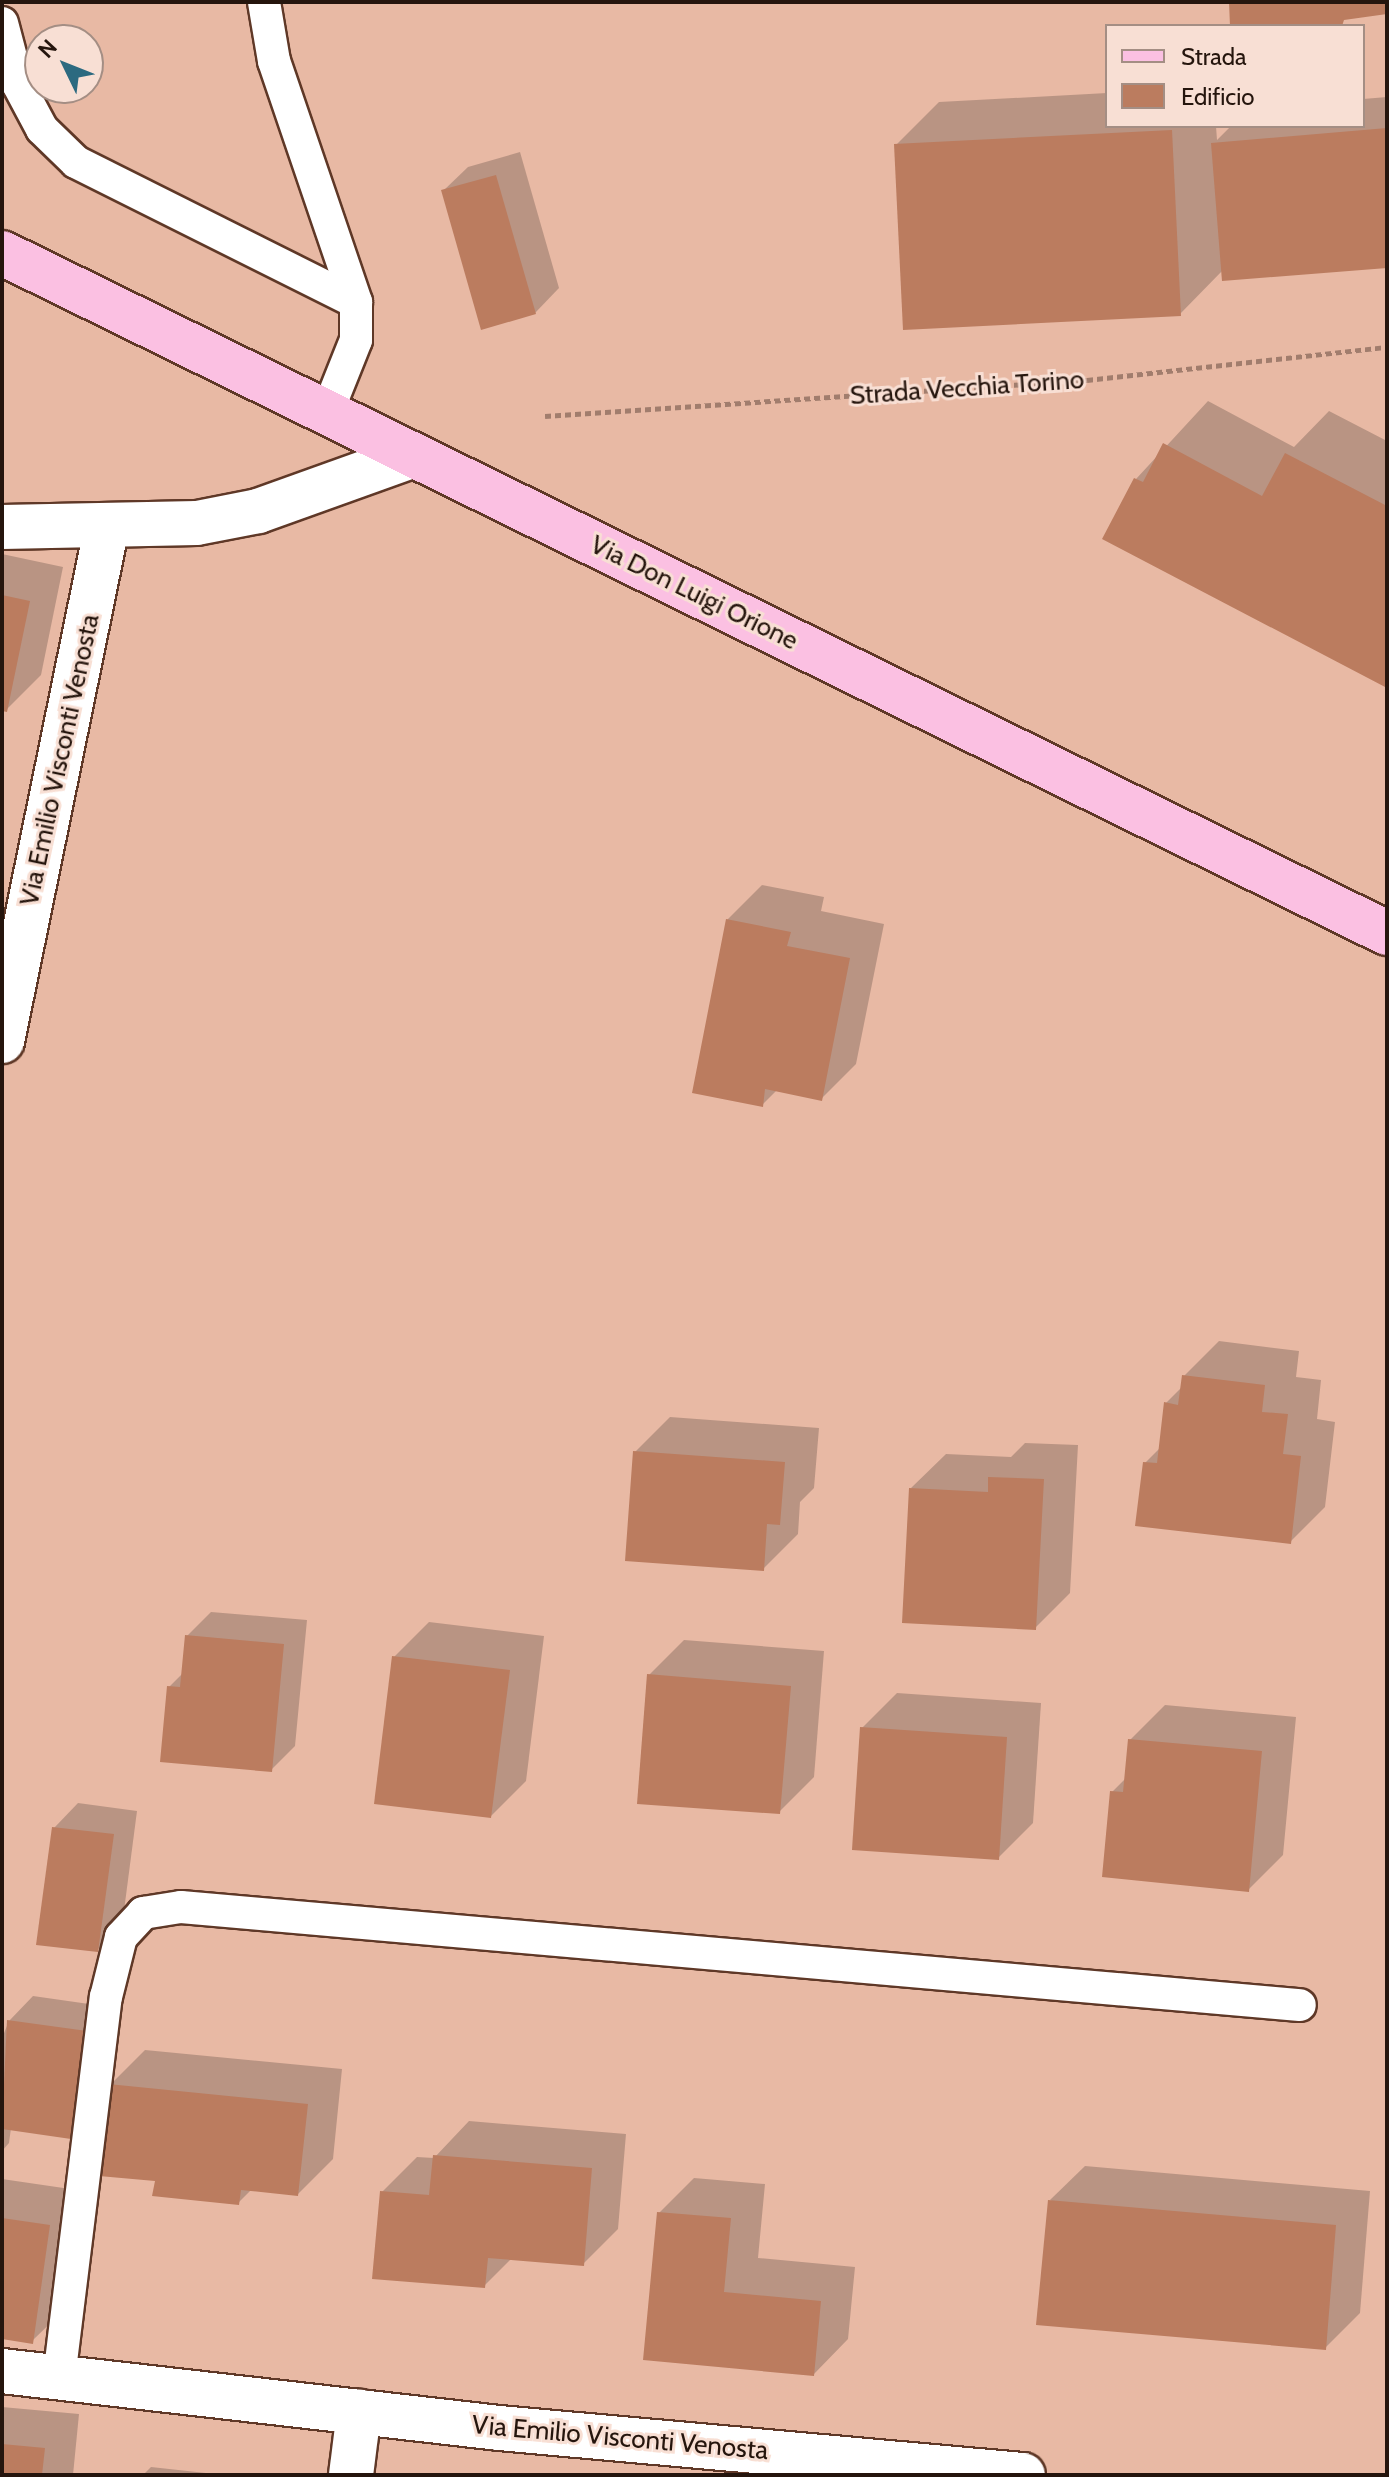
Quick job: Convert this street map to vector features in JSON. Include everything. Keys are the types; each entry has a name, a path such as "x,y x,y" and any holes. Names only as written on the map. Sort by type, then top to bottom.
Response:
{"main road":[{"name":"Via Don Luigi Orione","path":"2,253 326,415 1387,933"}],"street":[{"path":"2,527 197,523 258,511 412,456"},
{"name":"Via Emilio Visconti Venosta","path":"2,1041 107,526"},
{"name":"Via Emilio Visconti Venosta","path":"2,2371 359,2412 930,2470 1023,2475"},
{"path":"351,2475 359,2412"}],"lane":[{"path":"264,2 274,61 356,302 356,340 326,415"},
{"path":"2,23 18,84 42,129 76,162 356,302"},
{"path":"59,2378 106,1997 121,1937 128,1923 143,1913 181,1907 1300,2005"}],"path":[{"name":"Strada Vecchia Torino","path":"545,416 1087,380 1387,347"}],"building":[{"path":"1229,2 1387,2 1387,14 1344,20 1343,24 1230,24"},
{"path":"1387,128 1387,268 1222,281 1211,143"},
{"path":"1172,130 1181,316 903,330 894,144"},
{"path":"496,175 536,314 481,330 441,190"},
{"path":"1163,443 1262,496 1285,453 1387,506 1387,688 1102,539 1134,478 1143,482"},
{"path":"2,595 30,601 7,712 2,711"},
{"path":"726,919 791,932 787,946 850,958 822,1101 765,1089 763,1107 692,1093"},
{"path":"1182,1375 1265,1385 1262,1412 1288,1414 1283,1454 1301,1456 1291,1544 1135,1526 1143,1462 1157,1463 1164,1402 1178,1405"},
{"path":"633,1451 785,1462 780,1525 767,1524 764,1571 625,1561"},
{"path":"988,1477 1044,1479 1036,1630 902,1623 909,1488 988,1492"},
{"path":"185,1635 284,1644 272,1772 160,1762 167,1686 180,1687"},
{"path":"392,1656 510,1670 491,1818 374,1804"},
{"path":"647,1674 791,1686 780,1814 637,1804"},
{"path":"860,1727 1007,1737 999,1860 852,1850"},
{"path":"1128,1739 1262,1751 1249,1892 1102,1877 1110,1791 1123,1792"},
{"path":"52,1827 114,1834 98,1952 36,1945"},
{"path":"7,2020 87,2031 71,2139 2,2129"},
{"path":"108,2084 308,2104 298,2196 241,2190 239,2205 152,2196 155,2181 99,2176"},
{"path":"433,2155 592,2168 584,2266 488,2258 485,2288 372,2279 380,2191 429,2195"},
{"path":"1048,2200 1336,2225 1326,2350 1036,2325"},
{"path":"657,2212 731,2218 724,2292 821,2301 814,2376 643,2360"},
{"path":"2,2218 50,2225 33,2344 2,2339"},
{"path":"2,2444 45,2448 42,2475 2,2475"}]}
